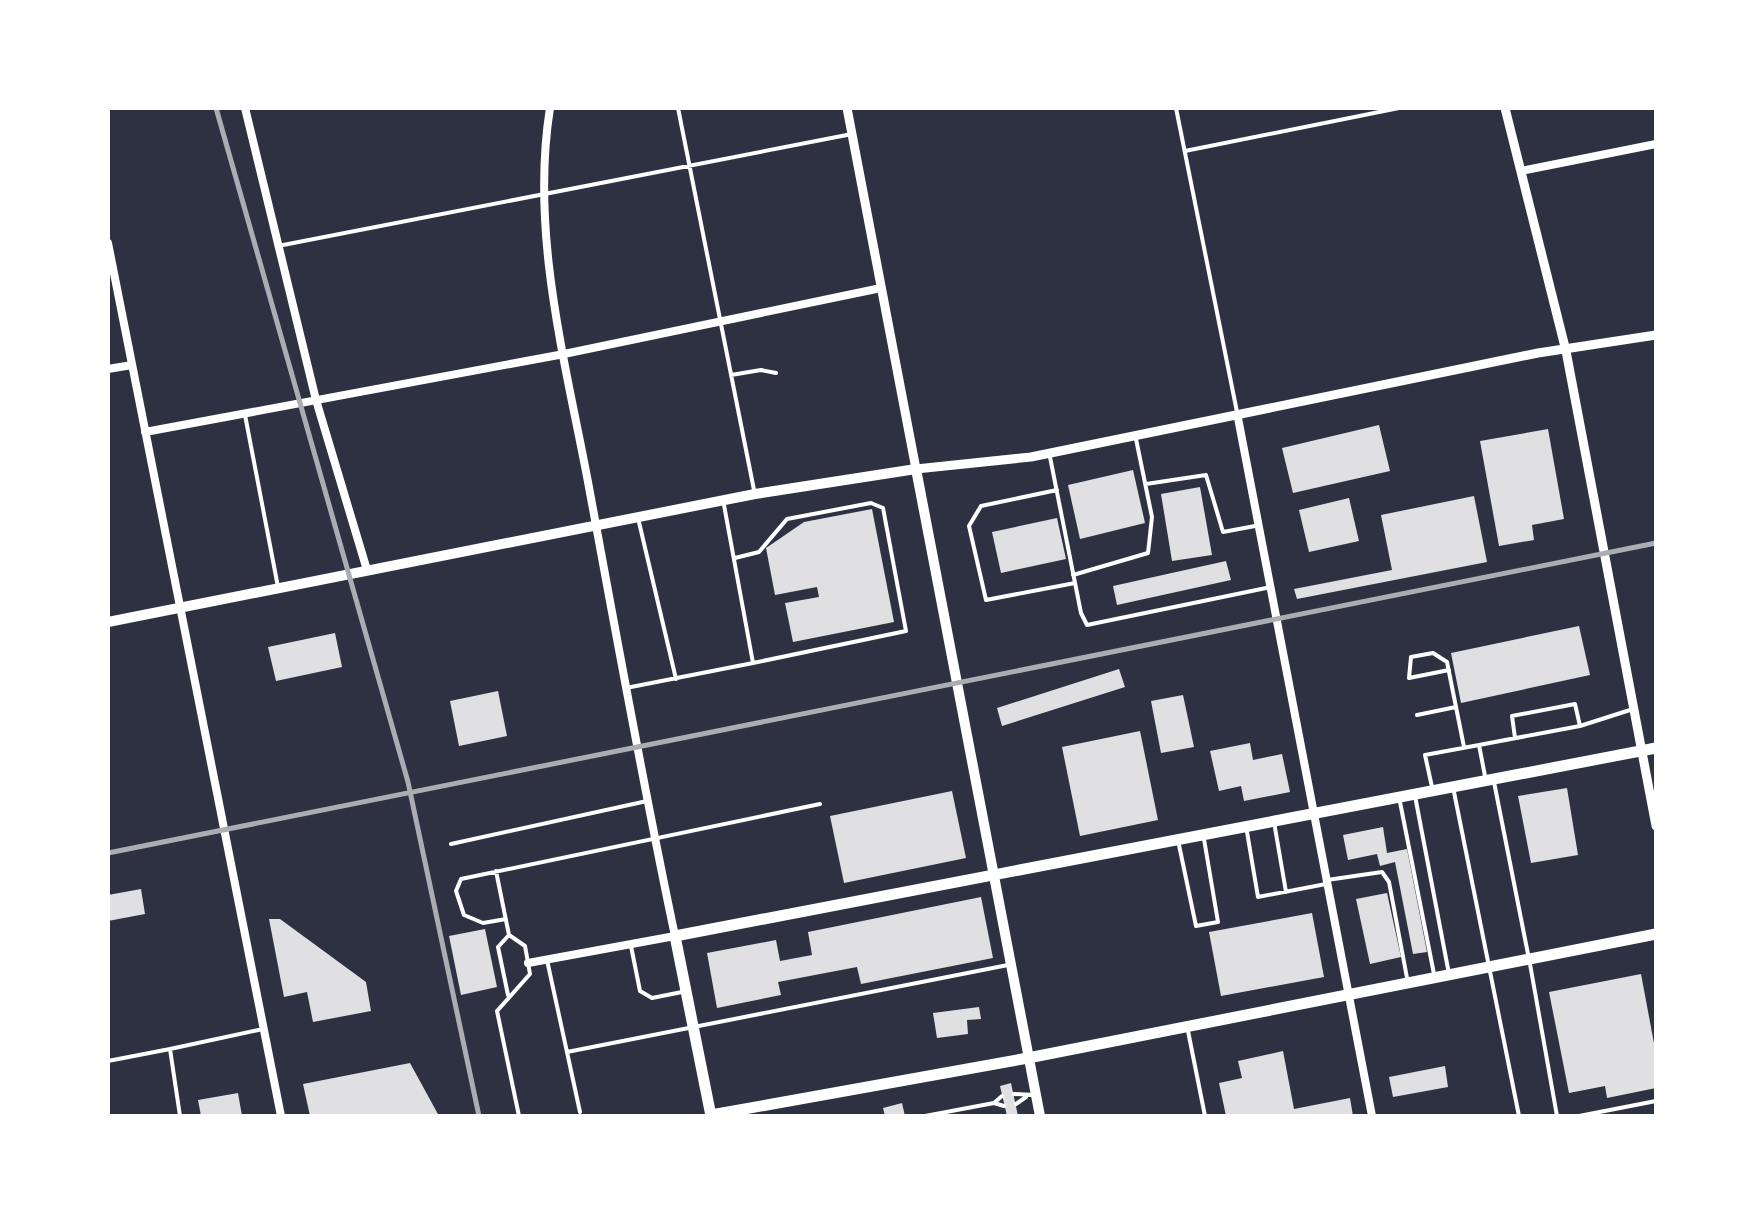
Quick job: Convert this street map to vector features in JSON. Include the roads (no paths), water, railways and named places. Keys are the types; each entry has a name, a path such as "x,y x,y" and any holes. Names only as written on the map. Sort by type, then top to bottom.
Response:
{"main road":[{"path":"108,622 754,494 916,469 1028,1058 1030,1096 1040,1116"},
{"path":"1653,935 1028,1058 708,1116 675,936 1656,748"}],"street":[{"path":"245,108 316,400 367,570"},
{"path":"528,963 675,936 564,354 543,194 550,108"},
{"path":"847,108 916,469 1049,454 1538,353 1656,335"},
{"path":"1505,108 1566,351 1656,826"},
{"path":"1521,172 1656,144"},
{"path":"108,243 280,1116"},
{"path":"145,432 564,354 881,288"},
{"path":"108,369 132,364"},
{"path":"1238,418 1372,1116"}],"lane":[{"path":"678,108 754,494"},
{"path":"1176,108 1238,418"},
{"path":"1185,151 1400,108"},
{"path":"278,246 852,134"},
{"path":"731,375 761,370 776,373"},
{"path":"245,413 278,588"},
{"path":"1073,574 1148,554 1153,535 1136,438"},
{"path":"1049,454 1087,625 1271,587"},
{"path":"1146,484 1206,475 1223,532 1258,525"},
{"path":"1056,490 982,506 969,526 986,600 1075,583"},
{"path":"723,500 753,663"},
{"path":"626,688 906,631 883,508 871,502 788,519 759,552 734,558"},
{"path":"638,516 676,679"},
{"path":"1449,670 1409,678 1410,657 1442,654 1449,670 1464,748"},
{"path":"1516,738 1512,716 1576,704 1580,726"},
{"path":"1416,715 1456,707"},
{"path":"1433,792 1425,755 1580,726 1634,709"},
{"path":"1479,745 1529,958 1557,1116"},
{"path":"1454,787 1519,1116"},
{"path":"1416,796 1449,974"},
{"path":"1399,798 1434,976"},
{"path":"451,844 647,801"},
{"path":"506,919 483,923 459,908 456,891 461,878 820,804"},
{"path":"1274,821 1286,892"},
{"path":"1246,827 1258,897 1382,872 1389,882 1408,982"},
{"path":"1178,840 1196,926 1218,922 1203,835"},
{"path":"496,871 509,935 525,946 530,974 497,1011 519,1116"},
{"path":"508,996 498,947 509,935"},
{"path":"631,944 640,992 652,998 686,991"},
{"path":"547,960 580,1112"},
{"path":"567,1052 1010,964"},
{"path":"1188,1026 1205,1116"},
{"path":"108,1061 263,1029"},
{"path":"170,1049 180,1116"},
{"path":"1014,1094 1030,1096"},
{"path":"994,1104 1002,1096"},
{"path":"1016,1104 1030,1096"},
{"path":"1580,1116 1656,1101"},
{"path":"925,1116 994,1104 1004,1106"}],"railway":[{"path":"216,108 408,782 479,1116"},
{"path":"108,853 1656,543"}]}
